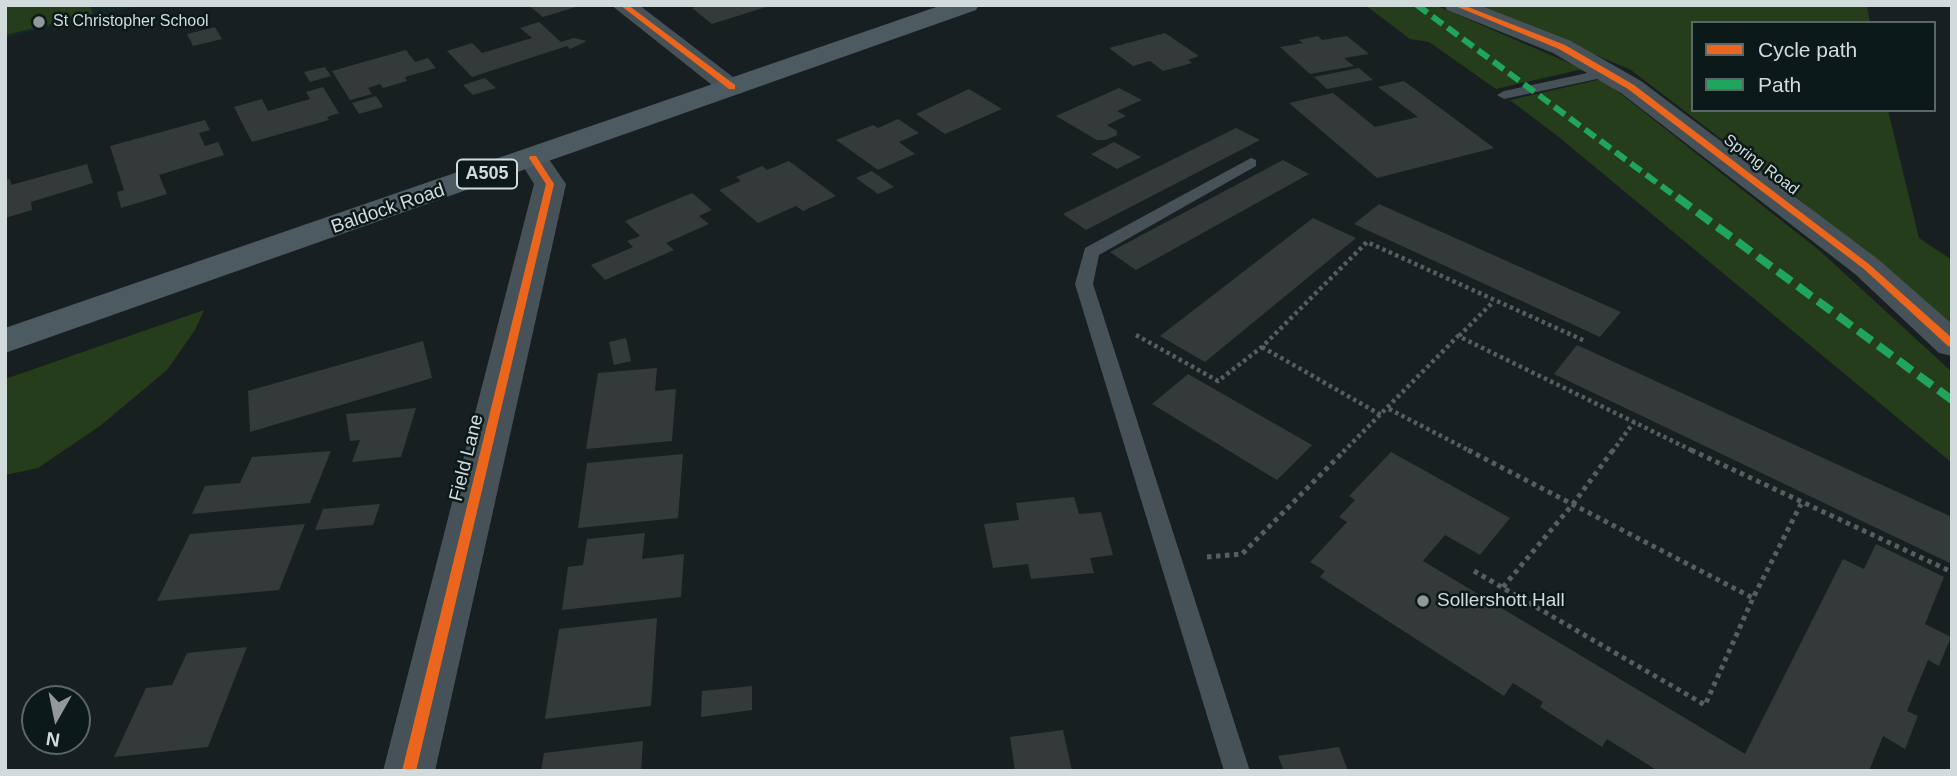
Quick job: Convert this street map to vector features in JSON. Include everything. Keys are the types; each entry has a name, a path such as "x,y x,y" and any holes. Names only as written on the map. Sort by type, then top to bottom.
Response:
{"main road":[{"name":"Baldock Road","path":"5,341 533,159 967,5"}],"street":[{"path":"623,5 732,87"},
{"name":"Spring Road","path":"1456,5 1562,47 1631,87 1867,267 1952,344"},
{"name":"Field Lane","path":"410,771 551,184 533,159"}],"lane":[{"path":"1504,95 1606,73"},
{"path":"1237,771 1084,284 1091,252 1251,163"}],"path":[{"path":"1099,332 1138,335 1218,381 1262,347 1367,242 1493,302 1585,341"},
{"path":"1171,561 1242,554 1493,302"},
{"path":"1458,336 1801,504 1952,572"},
{"path":"1262,347 1381,415"},
{"path":"1389,409 1753,598"},
{"path":"1503,587 1573,504 1634,422"},
{"path":"1474,570 1705,705 1753,598 1801,504"}],"shaded area":[{"name":"St Christopher School","path":"5,5 141,5 5,38"}],"green space":[{"name":"St Christopher School","path":"5,5 90,5 93,14 5,35"},
{"path":"1365,5 1435,5 1583,69 1496,89 1429,42 1410,39"},
{"path":"1478,5 1867,5 1870,21 1691,21 1691,112 1888,112 1919,238 1952,260 1952,327 1789,191 1631,70"},
{"path":"1602,79 1820,251 1952,372 1952,463 1560,138 1510,100"},
{"path":"204,310 195,330 167,370 100,426 38,468 5,475 5,379"}],"building":[{"path":"528,5 579,5 579,6 543,17"},
{"path":"702,5 769,6 712,24 692,8"},
{"path":"539,22 561,42 574,38 587,41 570,49 567,46 472,77 447,51 472,43 482,53 532,38 520,28"},
{"path":"215,27 222,39 193,46 187,34"},
{"path":"1165,33 1199,56 1188,60 1192,63 1163,71 1150,61 1133,66 1109,48"},
{"path":"1318,36 1322,40 1347,36 1369,54 1344,58 1354,66 1310,74 1280,47 1303,43 1299,40"},
{"path":"406,50 415,62 428,58 436,68 405,77 407,81 383,88 380,84 368,88 372,94 350,100 332,71"},
{"path":"325,67 331,76 310,82 304,72"},
{"path":"1359,68 1373,80 1327,89 1314,77"},
{"path":"485,78 496,88 473,95 463,85"},
{"path":"1404,81 1494,148 1377,178 1289,103 1333,93 1375,127 1418,117 1378,87"},
{"path":"323,87 339,113 327,117 329,120 252,142 234,107 262,99 268,111 310,99 306,92"},
{"path":"1119,88 1142,100 1117,111 1126,116 1107,125 1117,131 1117,135 1106,140 1097,140 1056,116"},
{"path":"969,89 1002,109 945,134 916,114"},
{"path":"376,96 383,107 359,114 352,103"},
{"path":"898,119 919,133 899,142 915,154 878,170 836,140 873,125 878,128"},
{"path":"205,120 210,130 199,133 205,146 218,142 224,155 159,175 167,194 121,208 117,192 124,190 110,146"},
{"path":"1236,128 1260,140 1086,230 1063,214"},
{"path":"1114,142 1141,157 1117,169 1091,154"},
{"path":"1283,160 1309,174 1136,270 1110,252"},
{"path":"789,161 836,196 803,211 796,206 758,223 719,190 741,181 736,177 762,166 767,170"},
{"path":"87,164 93,183 31,202 32,210 5,218 5,180 10,179 11,185"},
{"path":"872,171 894,187 878,194 856,178"},
{"path":"692,193 712,210 699,216 709,224 666,243 674,250 605,280 591,265 633,247 627,241 640,236 625,221"},
{"path":"1379,204 1621,312 1600,337 1354,224"},
{"path":"1313,218 1356,238 1205,362 1160,336"},
{"path":"626,338 631,361 614,365 609,342"},
{"path":"423,341 432,378 250,432 248,391"},
{"path":"1577,345 1952,517 1952,564 1554,374"},
{"path":"657,368 655,391 676,389 672,441 586,449 598,373"},
{"path":"1188,374 1312,445 1277,480 1152,404"},
{"path":"416,408 401,457 352,462 360,440 350,441 346,414"},
{"path":"331,451 310,503 192,514 205,486 240,483 252,457"},
{"name":"Sollershott Hall","path":"1391,452 1510,518 1480,555 1445,535 1423,561 1745,754 1843,559 1864,569 1876,544 1944,577 1925,624 1951,637 1939,666 1928,660 1907,711 1918,716 1905,749 1883,736 1869,771 1658,771 1607,739 1602,747 1540,707 1543,702 1513,683 1504,696 1320,577 1325,571 1310,562 1347,522 1339,517 1355,500 1349,496"},
{"path":"683,454 678,518 578,528 587,463"},
{"path":"1074,497 1079,514 1101,512 1113,555 1090,558 1094,573 1031,579 1028,564 993,568 984,524 1019,520 1016,503"},
{"path":"380,504 373,525 315,530 323,509"},
{"path":"305,524 279,590 157,601 190,534"},
{"path":"645,533 642,559 684,554 681,597 562,610 568,567 583,565 587,539"},
{"path":"657,618 651,706 545,719 559,629"},
{"path":"247,647 208,747 114,757 146,688 172,685 187,653"},
{"path":"752,686 752,710 701,717 702,691"},
{"path":"1063,730 1072,771 1015,771 1010,737"},
{"path":"643,741 641,771 541,771 544,753"},
{"path":"1339,747 1348,771 1284,771 1278,756"}],"marked path":[{"path":"1417,5 1952,400"}],"cycle path":[{"path":"623,5 732,87"},
{"path":"1456,5 1562,47 1631,87 1867,267 1952,344"},
{"path":"409,771 550,184 533,158"}],"place":[{"name":"St Christopher School","path":"39,22"},
{"name":"Sollershott Hall","path":"1423,601"}]}
